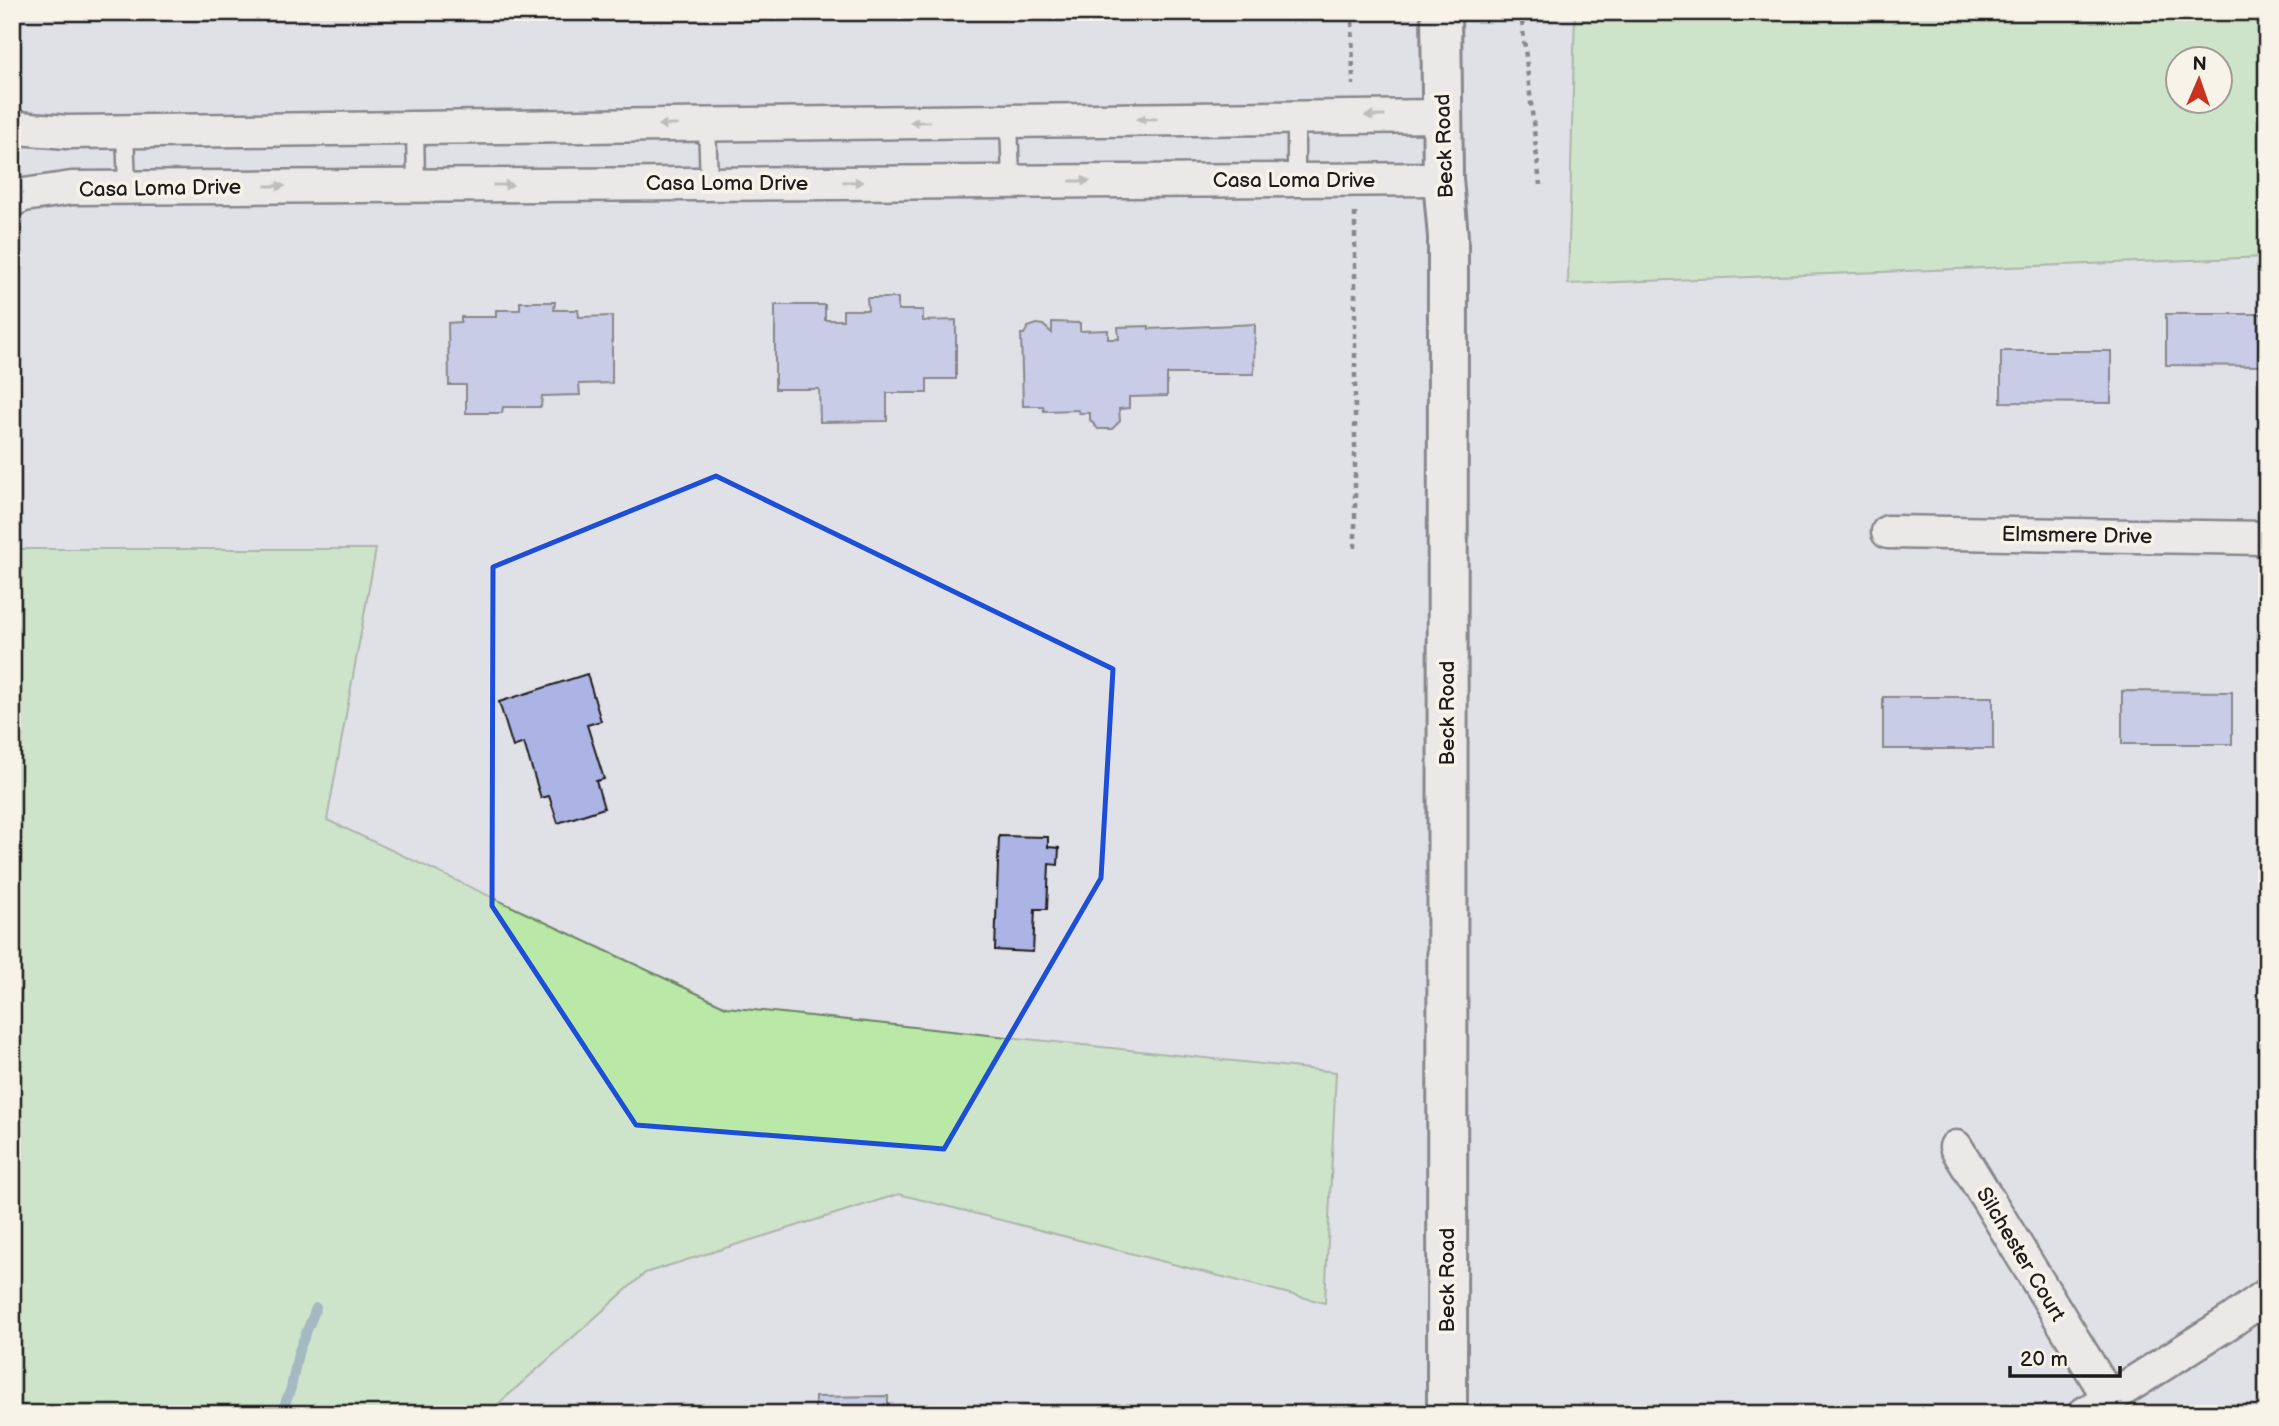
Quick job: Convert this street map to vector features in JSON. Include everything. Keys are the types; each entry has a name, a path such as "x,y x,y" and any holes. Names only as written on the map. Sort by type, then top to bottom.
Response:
{"main road":[{"name":"Beck Road","path":"1441,12 1443,178 1448,237 1447,1414"}],"street":[{"path":"12,125 18,128 67,132 1443,116"},
{"name":"Casa Loma Drive","path":"12,200 24,195 72,188 127,187 1443,178"},
{"name":"Elmsmere Drive","path":"1888,532 2267,538"},
{"name":"Silchester Court","path":"1956,1147 2096,1406"},
{"path":"2096,1406 2231,1321 2267,1295"}],"lane":[{"path":"1296,117 1296,180"},
{"path":"1009,121 1012,181"},
{"path":"707,124 709,183"},
{"path":"415,127 416,185"},
{"path":"125,131 127,187"}],"path":[{"path":"1352,12 1354,116"},
{"path":"1521,12 1540,185"},
{"path":"1354,179 1355,548"}],"highlighted area":[{"path":"716,476 1113,669 1101,878 944,1149 636,1125 492,906 493,567"}],"green space":[{"path":"1575,12 2267,12 2267,257 1568,284"},
{"path":"12,549 376,549 327,820 726,1007 1336,1072 1325,1303 899,1194 645,1273 487,1414 12,1414"}],"water":[{"path":"1114,12 1200,12 1197,16 1125,20"}],"building":[{"path":"867,298 898,298 898,310 923,310 923,321 956,320 956,379 927,379 927,393 887,393 887,421 820,422 819,389 775,389 775,305 825,305 825,320 843,320 843,310 868,310"},
{"path":"520,302 555,302 554,310 578,310 579,317 612,316 612,383 579,384 580,395 542,396 541,407 503,407 502,413 466,413 466,385 449,385 448,323 461,322 461,317 496,317 496,310 520,310"},
{"path":"2166,314 2267,314 2267,366 2166,365"},
{"path":"1052,322 1080,323 1080,331 1108,330 1108,339 1119,339 1118,327 1149,326 1149,329 1255,324 1254,374 1167,374 1167,396 1129,397 1129,408 1119,409 1120,421 1112,429 1098,429 1090,420 1090,413 1079,413 1078,410 1044,411 1043,406 1023,406 1021,334 1024,334 1028,327 1037,324 1043,325 1052,333"},
{"path":"2001,351 2111,351 2111,403 2001,402"},
{"path":"587,674 601,721 587,725 604,779 596,781 604,808 558,823 549,796 541,798 524,743 513,747 499,702"},
{"path":"2122,691 2232,692 2232,744 2122,744"},
{"path":"1883,697 1993,697 1993,749 1883,749"},
{"path":"999,836 1048,837 1048,847 1059,848 1058,865 1049,864 1047,909 1035,909 1033,952 995,950"},
{"path":"888,1396 888,1414 815,1414 815,1397"}],"waterway":[{"path":"281,1414 291,1388 298,1353 316,1308"}]}
